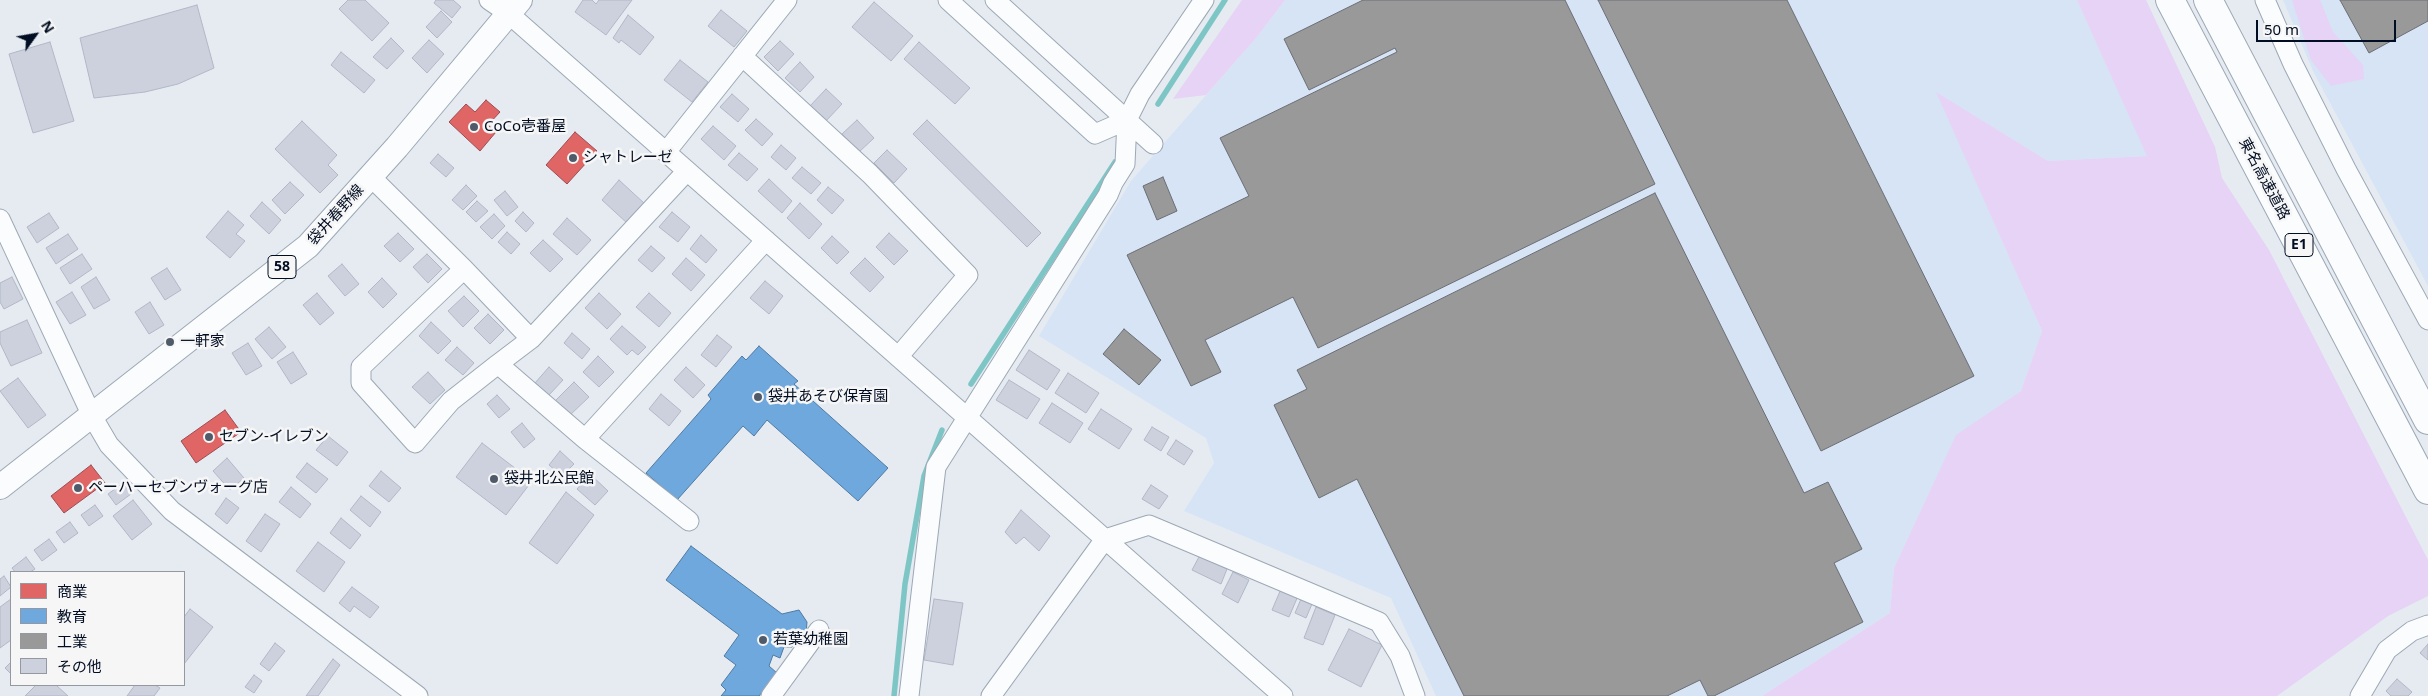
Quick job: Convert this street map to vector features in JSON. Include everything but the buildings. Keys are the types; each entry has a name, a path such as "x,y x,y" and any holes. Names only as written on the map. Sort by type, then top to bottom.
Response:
{"highway":[{"name":"東名高速道路","path":"2170,0 2428,490"},
{"name":"E1","path":"2208,0 2428,420"}],"main road":[{"name":"袋井春野線","path":"0,487 308,246 371,176 506,4"}],"street":[{"path":"666,152 787,0"},
{"path":"948,0 1095,134 1126,120"},
{"path":"909,696 936,468 966,417 1108,195 1112,183 1125,164 1126,120 1140,94 1204,0"},
{"path":"2265,0 2293,64 2346,168 2428,320"},
{"path":"506,4 687,171 1283,696"},
{"path":"983,33 1000,4 1153,144"},
{"path":"742,56 870,174 968,275 898,357"},
{"path":"464,269 361,367 360,383 414,443 451,401 531,339 687,171"},
{"path":"371,176 531,339"},
{"path":"0,218 92,416 109,446 172,511 418,696"},
{"path":"585,439 766,240"},
{"path":"498,364 585,439 689,521"},
{"path":"991,696 1105,539 1149,526 1379,622 1400,656 1415,696"},
{"path":"2360,696 2387,650 2412,632 2428,625"},
{"path":"772,696 819,630"}],"shaded area":[{"path":"1242,0 1285,0 1257,37 1206,95 1173,99"},
{"path":"1285,0 2077,0 2148,156 2048,161 1937,93 2042,331 2021,391 1956,436 1894,568 1890,613 1762,696 1436,696 1391,598 1184,511 1214,463 1206,438 1039,336 1131,181 1257,37"},
{"path":"2077,0 2146,0 2215,147 2222,178 2269,250 2428,560 2428,596 2388,616 2277,696 1762,696 1890,613 1894,568 1956,435 2021,391 2042,331 1936,92 2048,161 2147,156"},
{"path":"2283,0 2428,0 2428,286 2313,71"},
{"path":"2292,0 2320,0 2333,32 2363,65 2364,79 2331,86 2311,60"}],"waterway":[{"path":"1158,104 1225,0"},
{"path":"971,384 1115,162"},
{"path":"894,696 905,584 924,476 942,430"}],"place":[{"name":"CoCo壱番屋","path":"474,127"},
{"name":"シャトレーゼ","path":"573,158"},
{"name":"一軒家","path":"170,342"},
{"name":"袋井あそび保育園","path":"758,397"},
{"name":"セブン-イレブン","path":"209,437"},
{"name":"袋井北公民館","path":"494,479"},
{"name":"ペーハーセブンヴォーグ店","path":"78,488"},
{"name":"若葉幼稚園","path":"763,640"}]}
